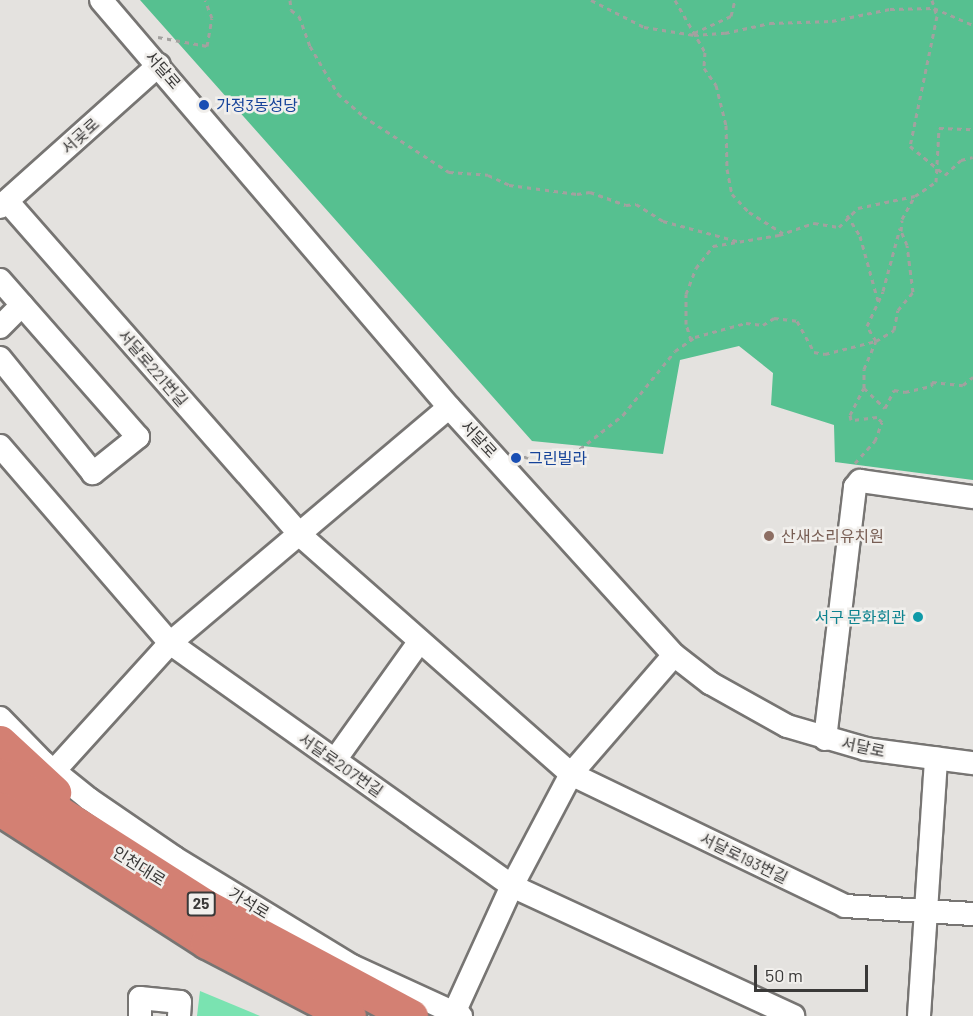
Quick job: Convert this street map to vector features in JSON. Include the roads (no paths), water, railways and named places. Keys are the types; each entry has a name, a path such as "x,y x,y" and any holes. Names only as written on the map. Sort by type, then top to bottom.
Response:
{"highway":[{"path":"0,742 106,845"},
{"name":"인천대로","path":"0,775 204,906 411,1016"},
{"name":"인천대로","path":"0,809 207,942 349,1016"},
{"path":"0,838 207,942"}],"street":[{"name":"서달로","path":"101,0 450,407 674,656 748,706 825,739 936,759 973,763"},
{"name":"서곶로","path":"3,204 153,58"},
{"name":"서달로221번길","path":"3,204 300,535"},
{"path":"0,280 138,437 93,473 0,358"},
{"path":"0,327 22,305"},
{"path":"54,771 170,643 450,407"},
{"path":"0,446 170,643"},
{"path":"825,739 855,487 860,481 973,497"},
{"path":"300,535 571,774"},
{"path":"334,760 420,641"},
{"name":"서달로207번길","path":"170,643 512,886"},
{"path":"458,1015 512,886 571,774 674,656"},
{"name":"가석로","path":"0,718 54,771 175,858 352,966 458,1015"},
{"path":"919,1016 936,759"},
{"name":"서달로193번길","path":"571,774 845,906 973,914"},
{"path":"512,886 793,1016"},
{"path":"140,1016 140,998 180,1002 179,1016"}],"place":[{"name":"가정3동성당","path":"204,105"},
{"name":"그린빌라","path":"516,458"},
{"name":"산새소리유치원","path":"769,536"},
{"name":"서구 문화회관","path":"918,617"}]}
